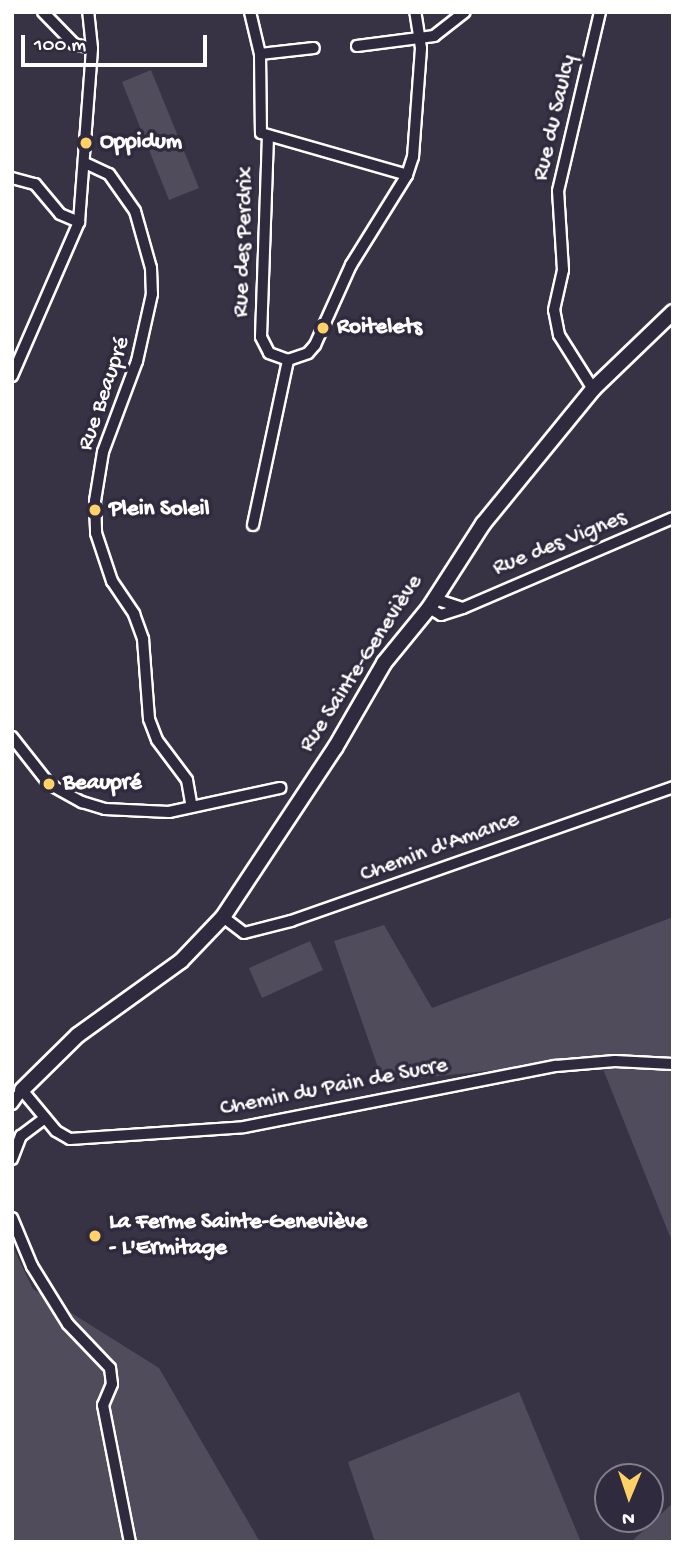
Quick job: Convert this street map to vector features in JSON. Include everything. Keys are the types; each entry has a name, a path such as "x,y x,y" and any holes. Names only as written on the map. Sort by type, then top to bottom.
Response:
{"street":[{"path":"43,12 74,44 92,48"},
{"path":"12,376 79,222 92,48 89,12"},
{"name":"Rue des Perdrix","path":"250,12 260,54 258,124 268,136 261,337 269,353 288,360"},
{"path":"253,526 288,360 308,353 315,345 351,265 407,175 413,157 421,38 415,12"},
{"path":"357,46 434,36 465,12"},
{"name":"Rue du Saulcy","path":"593,389 559,335 554,310 563,270 558,191 600,12"},
{"path":"260,54 314,48"},
{"path":"268,136 407,175"},
{"name":"Rue Beaupré","path":"85,163 109,173 135,211 151,268 152,294 137,361 103,452 94,501 96,533 112,581 134,614 143,639 149,719 157,740 187,780 192,807"},
{"path":"12,178 35,184 60,214 79,222"},
{"name":"Rue Sainte-Geneviève","path":"17,1092 78,1035 181,961 223,917 335,748 384,663 432,604 484,524 593,389 673,312"},
{"name":"Rue des Vignes","path":"432,604 463,608 673,518"},
{"path":"12,737 44,779 82,802 147,813 192,807 280,788"},
{"name":"Chemin d'Amance","path":"223,917 244,933 291,921 673,787"},
{"name":"Chemin du Pain de Sucre","path":"17,1092 70,1139 223,1129 556,1066 615,1061 673,1064"},
{"path":"12,1104 17,1092"},
{"path":"12,1159 21,1136 45,1118"},
{"path":"12,1218 32,1266 68,1324 110,1368 112,1384 103,1405 130,1542"}],"shaded area":[{"path":"151,70 199,188 169,200 122,82"},
{"path":"673,917 673,1244 599,1059 383,1082 334,941 384,925 432,1008"},
{"path":"310,941 323,970 262,998 249,968"},
{"path":"12,1245 33,1289 159,1368 260,1542 12,1542"},
{"path":"519,1392 581,1542 375,1542 348,1462"},
{"path":"673,1503 673,1542 631,1542 641,1533 664,1533 664,1511"}],"place":[{"name":"Oppidum","path":"86,143"},
{"name":"Roitelets","path":"323,328"},
{"name":"Plein Soleil","path":"95,510"},
{"name":"Beaupré","path":"49,784"},
{"name":"La Ferme Sainte-Geneviève - L'Ermitage","path":"95,1236"}]}
